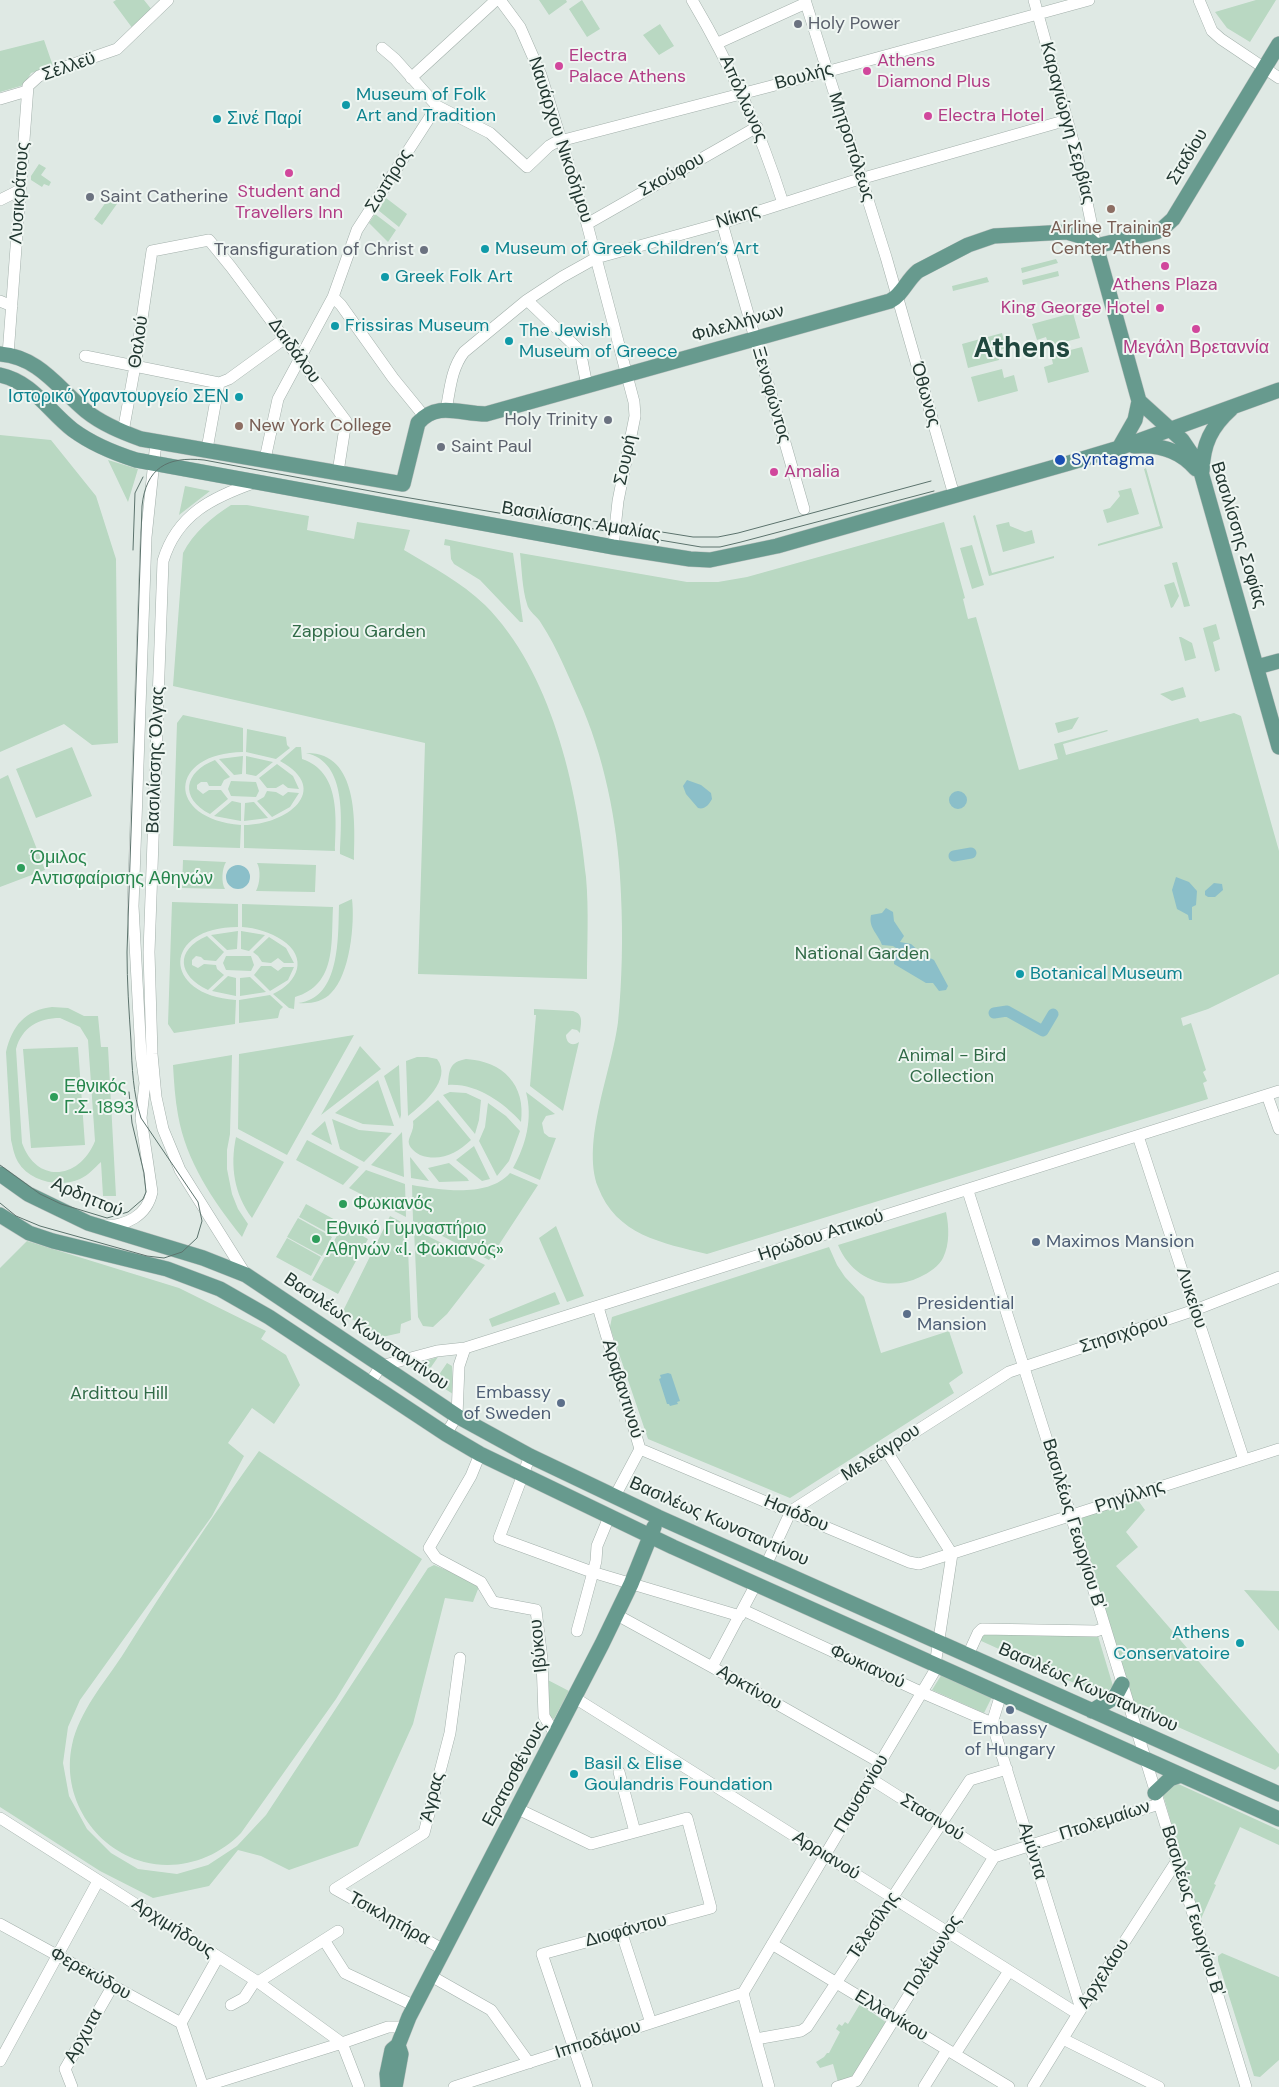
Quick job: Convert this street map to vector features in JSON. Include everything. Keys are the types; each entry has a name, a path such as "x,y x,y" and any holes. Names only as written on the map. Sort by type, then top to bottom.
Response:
{"main road":[{"name":"Σταδίου","path":"1096,246 1156,232 1173,219 1279,44"},
{"path":"897,295 918,271 968,245 994,236 1067,232 1086,238 1096,246 1139,401 1130,432 1119,448"},
{"name":"Φιλελλήνων","path":"424,416 434,411 446,410 486,414 890,301 897,295"},
{"path":"4,355 24,359 39,368 86,411 123,432 156,442 207,449 403,484 414,434 424,416"},
{"name":"Βασιλίσσης Αμαλίας","path":"0,375 15,379 27,386 72,429 95,445 130,458 153,464 690,559 721,558 777,546 1119,448 1279,390"},
{"name":"Βασιλίσσης Σοφίας","path":"1139,401 1182,440 1193,454 1202,476 1279,747"},
{"path":"1202,476 1203,455 1211,431 1236,405"},
{"path":"72,429 108,425"},
{"path":"1119,448 1142,445 1169,450 1186,458 1202,476"},
{"path":"1257,667 1279,661"},
{"name":"Αρδηττού","path":"0,1174 28,1194 97,1226 165,1246"},
{"path":"0,1215 29,1232 53,1241 167,1269 220,1289 242,1300 446,1434 480,1454 650,1536 1279,1819"},
{"name":"Βασιλέως Κωνσταντίνου","path":"165,1246 246,1274 458,1416 530,1456 658,1517 1279,1794"},
{"name":"Ερατοσθένους","path":"388,2087 387,2074 392,2050 398,2045 404,2028 430,1976 556,1736 616,1616 658,1517"},
{"path":"1092,1711 1115,1697 1122,1684"},
{"path":"1157,1798 1170,1779 1181,1775"},
{"name":"Ερατοσθένους","path":"395,2087 401,2054 398,2045"}],"street":[{"name":"Σέλλεϋ","path":"27,91 30,83 39,76 117,49 168,0"},
{"path":"411,78 496,0"},
{"name":"Ναυάρχου Νικοδήμου","path":"500,0 520,27 530,47 562,141 587,224 628,374"},
{"name":"Απόλλωνος","path":"692,0 718,43 743,93 757,127 783,203"},
{"name":"Καραγιώργη Σερβίας","path":"1034,0 1080,165 1096,246"},
{"name":"Βουλής","path":"437,106 490,133 528,167 549,146 562,141 827,72 1089,0"},
{"path":"1199,0 1212,31 1279,78"},
{"path":"718,43 806,2"},
{"name":"Μητροπόλεως","path":"806,2 897,295"},
{"path":"382,48 437,106"},
{"path":"0,99 27,91"},
{"name":"Λυσικράτους","path":"4,355 12,306 27,91"},
{"name":"Σωτήρος","path":"265,459 278,399 333,298 357,230 437,106"},
{"name":"Νίκης","path":"446,410 457,361 464,352 528,300 562,277 596,258 722,223 861,179 1067,120"},
{"name":"Σκούφου","path":"587,224 757,127"},
{"path":"0,200 20,190"},
{"name":"Ξενοφώντος","path":"722,223 804,509"},
{"name":"Δαιδάλου","path":"152,251 208,240 231,266 346,421 338,472"},
{"name":"Θαλού","path":"123,432 152,251"},
{"name":"Όθωνος","path":"897,295 954,495"},
{"path":"333,298 341,305 393,378 424,416"},
{"path":"528,300 578,349 587,386"},
{"path":"0,301 12,306"},
{"path":"86,356 219,383 229,379 284,339"},
{"name":"Σουρή","path":"614,547 618,501 636,410 628,374"},
{"path":"207,449 219,383"},
{"name":"Βασιλίσσης Όλγας","path":"97,1226 110,1226 133,1219 150,1203 152,1192 141,1118 145,1083 141,1055 134,906 146,537 156,442"},
{"name":"Βασιλίσσης Όλγας","path":"246,1274 180,1170 163,1129 156,1097 152,1054 149,952 163,561 170,540 176,531 202,507 220,495 257,482"},
{"name":"Ηρώδου Αττικού","path":"381,1366 437,1351 465,1348 834,1231 968,1191 1279,1091"},
{"path":"1267,1095 1279,1130"},
{"name":"Λυκείου","path":"1138,1136 1244,1460"},
{"name":"Βασιλέως Γεωργίου Β'","path":"968,1191 1071,1516 1246,2087"},
{"name":"Στησιχόρου","path":"1024,1367 1195,1310 1279,1277"},
{"name":"Αραβαντινού","path":"598,1307 640,1449 615,1496"},
{"path":"446,1434 458,1416 459,1366 465,1348"},
{"path":"369,1384 381,1366"},
{"name":"Μελεάγρου","path":"791,1512 1009,1372 1024,1367"},
{"name":"Ησιόδου","path":"640,1449 912,1563 925,1563 952,1554"},
{"name":"Ρηγίλλης","path":"952,1554 1279,1449"},
{"path":"886,1450 952,1554"},
{"name":"Ιβύκου","path":"480,1454 471,1476 429,1548 436,1558 481,1582 493,1602 536,1610 542,1660 544,1716 556,1736"},
{"path":"523,1474 530,1456"},
{"name":"Φωκιανού","path":"523,1474 499,1538 592,1572 742,1613 992,1723"},
{"path":"766,1565 791,1512"},
{"path":"576,1631 596,1561 597,1546 609,1517"},
{"name":"Παυσανίου","path":"743,1993 934,1672 952,1554"},
{"path":"712,1667 756,1584"},
{"name":"Αρκτίνου","path":"616,1616 712,1667 881,1762"},
{"path":"968,1655 978,1633 982,1629 1096,1631 1105,1628"},
{"name":"Άγρας","path":"334,1889 424,1832 450,1733 460,1658"},
{"path":"992,1723 1001,1694"},
{"name":"Αρριανού","path":"575,1698 1009,1971 1079,2011"},
{"name":"Αμύντα","path":"992,1723 1079,2011"},
{"name":"Τελεσίλης","path":"756,2039 801,2031 807,2027 970,1780 1007,1769"},
{"path":"518,1809 591,1844 635,1832 618,1772"},
{"name":"Στασινού","path":"871,1779 994,1857"},
{"name":"Πτολεμαίων","path":"994,1857 1157,1798"},
{"name":"Αρχιμήδους","path":"0,1818 257,1981 342,2043"},
{"name":"Διοφάντου","path":"574,2048 542,1954 711,1908 687,1818 635,1832"},
{"name":"Πολέμωνος","path":"857,2084 895,2018 994,1857"},
{"name":"Αρχελάου","path":"1033,2087 1079,2011 1176,1862"},
{"path":"0,2061 98,1881"},
{"name":"Τσικλητήρα","path":"334,1889 444,1950"},
{"name":"Φερεκύδου","path":"0,1924 112,1987 181,2023"},
{"path":"231,2005 244,1998 257,1981 338,1931"},
{"path":"621,1931 651,2023"},
{"path":"324,1940 345,1973 415,2006"},
{"name":"Ελλανίκου","path":"772,1944 1010,2087"},
{"path":"218,1957 181,2023 203,2087 388,2027 404,2028"},
{"path":"924,2087 1009,1971"},
{"path":"430,1976 491,2010 529,2062"},
{"name":"Αρχυτα","path":"72,2087 65,2068 112,1987"},
{"path":"743,1993 769,2087"},
{"name":"Ιπποδάμου","path":"454,2087 743,1993"},
{"path":"1063,2039 1159,2087"},
{"path":"342,2043 359,2087"},
{"path":"574,2048 587,2087"},
{"path":"837,2087 857,2084"}],"green space":[{"path":"116,0 144,0 152,10 133,29 113,2"},
{"path":"539,0 566,0 567,2 549,15"},
{"path":"582,0 600,29 587,37 569,9"},
{"path":"1256,0 1276,0 1250,42 1227,28 1215,12"},
{"path":"660,24 674,46 659,55 643,35"},
{"path":"44,40 53,66 31,73 24,85 0,92 0,51"},
{"path":"39,164 46,168 41,175 51,182 49,186 44,184 42,187 31,180 31,176"},
{"path":"111,195 119,201 102,225 94,219"},
{"path":"386,198 407,214 399,227 378,210"},
{"path":"375,214 396,230 388,242 369,223"},
{"path":"1056,259 1058,263 1022,273 1021,268"},
{"path":"1058,271 1059,276 1023,285 1022,280"},
{"path":"987,277 989,282 953,291 952,286"},
{"path":"1073,313 1080,338 1049,346 1046,337 1037,340 1032,324"},
{"path":"1002,333 1006,348 997,351 999,360 968,368 962,344"},
{"path":"1082,347 1089,372 1048,383 1044,367 1053,364 1051,355"},
{"path":"1002,369 1004,378 1014,375 1018,391 978,402 971,377"},
{"path":"0,435 51,440 96,496 116,559 118,743 92,745 64,724 0,752"},
{"path":"108,460 138,469 128,502"},
{"path":"1146,468 1163,528 1098,546 1098,544 1160,526 1144,469"},
{"path":"185,486 210,491 179,515"},
{"path":"1131,488 1139,514 1107,523 1103,510 1110,508 1120,496 1118,491"},
{"name":"Zappiou Garden","path":"231,505 247,505 309,516 307,530 354,539 357,522 410,530 404,550 466,589 485,605 508,632 544,696 557,732 576,805 586,877 588,915 587,979 418,974 425,743 173,686 183,553 204,526"},
{"path":"975,515 992,573 1054,556 1054,558 989,576 973,516"},
{"name":"National Garden","path":"944,522 965,598 963,599 968,619 976,617 1019,770 1058,759 1054,744 1107,730 1063,744 1066,755 1198,718 1200,722 1234,713 1241,716 1279,851 1279,974 1208,1009 1181,1018 1183,1026 1191,1023 1206,1070 1203,1072 1207,1081 1203,1083 1208,1099 707,1254 657,1241 642,1234 616,1216 606,1203 598,1187 594,1169 595,1128 618,1022 622,927 618,848 610,800 599,754 583,709 553,643 540,621 528,607 523,585 520,553 687,582 718,582 747,577"},
{"path":"1009,522 1010,526 1025,532 1032,530 1035,543 1003,552 996,525"},
{"path":"445,539 513,553 523,622 520,622 480,580 454,564 451,559 450,546 444,545"},
{"path":"972,545 984,585 972,589 960,548"},
{"path":"1177,562 1190,606 1184,607 1172,563"},
{"path":"1174,582 1179,596 1171,608 1164,585"},
{"path":"1216,624 1220,639 1213,642 1220,670 1215,672 1203,628"},
{"path":"1179,637 1192,643 1196,658 1185,661"},
{"path":"1183,687 1186,697 1172,701 1160,694"},
{"path":"183,715 243,728 243,752 218,755 200,763 189,774 185,787 188,800 199,811 216,820 241,825 240,848 173,846 177,723"},
{"path":"1079,717 1072,729 1058,733 1055,723"},
{"path":"247,729 286,737 287,745 290,748 276,759 246,752"},
{"path":"72,747 92,796 36,818 16,769"},
{"path":"296,747 301,747 302,759 315,765 324,774 330,785 335,811 335,851 244,848 244,825 275,819 298,804 303,794 303,783 295,772 280,761"},
{"path":"306,753 323,756 336,764 345,777 353,810 354,860 340,854 341,810 335,780 329,768 320,759"},
{"path":"243,756 242,774 234,775 219,759"},
{"path":"246,756 273,762 256,776 246,774"},
{"path":"215,760 230,777 224,780 221,786 209,786 207,782 201,782 197,785 197,789 203,794 209,790 221,790 228,799 210,814 200,808 193,800 189,786 197,771"},
{"path":"277,764 293,776 299,789 288,788 283,784 276,788 267,788 259,778"},
{"path":"8,775 45,870 0,887 0,779"},
{"path":"231,781 256,782 259,791 256,797 231,796 228,789"},
{"path":"267,791 276,792 283,796 288,792 299,793 290,807 272,817 257,801 264,797"},
{"path":"232,801 241,803 241,821 214,816"},
{"path":"254,802 268,818 244,821 245,803"},
{"path":"183,860 226,862 222,876 225,889 182,888"},
{"path":"257,863 316,865 315,892 256,891 260,877"},
{"path":"352,899 352,935 343,974 328,996 312,1003 298,1003 312,999 322,990 330,978 337,948 339,905"},
{"path":"172,902 238,904 238,927 213,930 195,938 184,949 180,962 184,975 194,986 211,995 236,1000 235,1024 174,1033 168,1024"},
{"path":"242,904 333,907 331,948 325,972 318,983 309,991 295,997 294,1009 289,1008 273,994 289,983 294,976 297,969 295,954 282,940 273,935 258,929 242,927"},
{"path":"238,931 237,949 227,950 211,935"},
{"path":"241,931 265,935 249,951 241,949"},
{"path":"207,936 224,952 216,961 204,960 196,956 192,960 192,965 198,968 204,964 216,965 217,969 224,975 208,990 191,978 184,963 189,948"},
{"path":"269,937 286,948 294,963 284,963 278,958 271,963 262,962 253,952"},
{"path":"226,956 251,956 254,965 251,971 226,970 223,963"},
{"path":"261,966 271,966 278,971 283,967 294,967 288,980 270,991 254,975"},
{"path":"228,976 236,978 236,996 212,991"},
{"path":"250,977 266,992 240,996 240,978"},
{"path":"270,995 283,1007 278,1018 239,1023 239,1000"},
{"path":"52,1007 68,1008 84,1016 98,1016 101,1047 108,1047 116,1196 103,1196 101,1162 80,1179 72,1182 55,1183 38,1179 30,1174 23,1169 16,1157 11,1140 6,1052 12,1034 21,1021 34,1012","holes":["60,1018 80,1027 88,1040 95,1141 88,1154 79,1163 59,1172 48,1171 38,1166 29,1157 22,1143 16,1049 22,1035 38,1022"]},
{"path":"534,1009 573,1011 579,1014 580,1017 580,1033 572,1029 566,1035 570,1043 579,1042 563,1111 530,1086 536,1015 534,1015"},
{"path":"354,1035 287,1155 238,1129 239,1054"},
{"path":"360,1046 381,1069 321,1115"},
{"name":"Εθνικός Γ.Σ. 1893","path":"78,1047 85,1145 31,1148 23,1049"},
{"path":"232,1055 227,1169 232,1194 238,1209 248,1224 242,1237 211,1195 187,1148 178,1115 173,1065"},
{"path":"417,1057 437,1059 441,1067 441,1075 434,1091 408,1116 406,1061"},
{"path":"466,1059 491,1064 509,1077 516,1086 520,1097 522,1109 521,1122 488,1095 469,1087 448,1085 453,1065 460,1060"},
{"path":"399,1065 401,1115 400,1119 384,1076"},
{"path":"378,1080 394,1126 363,1124 335,1113"},
{"path":"450,1092 466,1093 481,1100 479,1120 475,1134 443,1095"},
{"path":"526,1092 555,1114 546,1116 542,1123 544,1133 549,1137 556,1138 540,1180 513,1168 522,1150 527,1131 529,1112"},
{"path":"438,1100 471,1140 454,1153 434,1158 420,1155 413,1150 409,1139 413,1128 413,1121"},
{"path":"488,1103 506,1116 520,1131 509,1161 497,1176 479,1141 485,1127"},
{"path":"332,1119 359,1130 392,1133 364,1162 340,1149"},
{"path":"325,1121 332,1145 311,1134"},
{"path":"402,1132 404,1177 371,1165"},
{"path":"236,1137 284,1162 252,1218 241,1199 235,1179 233,1159"},
{"path":"307,1140 359,1167 343,1185 296,1160"},
{"path":"474,1146 490,1179 482,1181 456,1160"},
{"path":"411,1158 429,1181 411,1178"},
{"path":"449,1163 469,1181 439,1182 428,1168"},
{"path":"366,1170 405,1184 406,1217 349,1188"},
{"path":"510,1173 538,1185 489,1260 413,1221 412,1185 450,1190 477,1189 501,1181"},
{"path":"306,1204 339,1222 332,1235 299,1217"},
{"path":"946,1212 948,1235 947,1247 943,1258 930,1271 908,1282 895,1284 872,1280 852,1267 838,1245"},
{"path":"390,1216 407,1225 411,1320 401,1324 400,1333 382,1337 342,1313"},
{"path":"298,1218 332,1237 322,1256 287,1237"},
{"path":"343,1225 368,1239 338,1294 312,1280"},
{"path":"556,1226 584,1296 567,1302 539,1238"},
{"path":"414,1229 485,1265 447,1314 433,1327 423,1326 418,1317"},
{"path":"287,1238 321,1257 311,1276 276,1257"},
{"name":"Ardittou Hill","path":"27,1241 179,1288 266,1331 261,1339 286,1355 300,1385 274,1424 252,1408 228,1443 244,1456 212,1516 80,1700 68,1727 63,1763 69,1796 87,1829 111,1853 138,1869 177,1874 208,1865 237,1846 266,1815 428,1568 434,1565 480,1584 473,1602 445,1598 413,1724 358,1846 289,1870 261,1856 238,1850 209,1886 153,1898 100,1871 0,1807 0,1268"},
{"path":"829,1247 845,1277 864,1297 881,1353 949,1331 963,1373 949,1383 954,1393 790,1498 648,1439 610,1327 612,1317"},
{"path":"555,1292 560,1304 492,1327 489,1319"},
{"path":"438,1357 425,1376 410,1366"},
{"path":"447,1363 452,1366 453,1394 434,1382"},
{"path":"259,1451 422,1559 336,1699 241,1833 220,1850 196,1861 170,1865 144,1862 126,1855 110,1845 96,1832 76,1801 71,1783 70,1764 75,1733 93,1698 189,1552"},
{"path":"1137,1499 1145,1510 1126,1532 1138,1547 1116,1566 1279,1754 1279,1766 1275,1770 1135,1708 1074,1519"},
{"path":"1244,1590 1279,1591 1279,1631"},
{"path":"984,1630 1098,1636 1113,1686 1103,1696 979,1640"},
{"path":"942,1674 992,1697 984,1713 932,1690"},
{"path":"544,1678 569,1691 554,1719 547,1715"},
{"path":"1174,1782 1279,1830 1279,1845 1240,1827 1214,1884 1216,1885 1200,1921 1162,1791"},
{"path":"1222,1953 1279,1977 1279,2060 1260,2077 1254,2076 1218,1961 1218,1956"},
{"path":"860,2004 887,2023 853,2077 838,2082 833,2064 820,2068 816,2062 829,2053 840,2032 836,2029 839,2024 842,2026 845,2022 848,2024"}],"water":[{"path":"687,780 701,785 711,793 712,799 706,806 698,808 686,794 683,786"},
{"path":"958,791 966,796 967,800 962,808 958,809 950,804 949,800 954,792"},
{"path":"238,865 247,868 250,877 247,886 238,889 229,886 226,877 229,868"},
{"path":"1176,877 1189,882 1197,891 1196,905 1192,907 1192,920 1189,920 1188,915 1177,909 1172,890"},
{"path":"1214,883 1222,884 1223,890 1215,897 1208,897 1205,895 1205,891"},
{"path":"886,908 893,912 894,921 904,936 900,942 911,944 922,954 934,960 948,986 946,990 939,991 933,983 926,983 894,964 896,948 882,945 872,928 870,920 871,915 882,913"},
{"path":"671,1374 680,1401 677,1402 678,1404 670,1406 667,1404 659,1379 661,1378 660,1375"}],"waterway":[{"path":"954,856 971,853"},
{"path":"994,1013 1007,1011 1043,1031 1053,1014"}],"tram line":[{"path":"0,1203 16,1216 40,1226 147,1256 164,1258 182,1252 197,1238 202,1221 198,1202 141,1118 133,1080 127,974 142,506 148,482 161,467 179,460 204,460 392,495 701,547 720,547 741,542 934,491"},
{"path":"133,550 135,493 143,477"},
{"path":"537,512 693,537 718,537 931,481"},
{"path":"0,1165 40,1194 61,1204 107,1218 128,1212 143,1199 146,1192 144,1173 132,1123 129,1092"}],"place":[{"name":"Holy Power","path":"798,24"},
{"name":"Electra Palace Athens","path":"559,66"},
{"name":"Athens Diamond Plus","path":"867,71"},
{"name":"Museum of Folk Art and Tradition","path":"346,105"},
{"name":"Electra Hotel","path":"928,116"},
{"name":"Σινέ Παρί","path":"217,119"},
{"name":"Student and Travellers Inn","path":"289,173"},
{"name":"Saint Catherine","path":"90,197"},
{"name":"Airline Training Center Athens","path":"1111,209"},
{"name":"Museum of Greek Children’s Art","path":"485,249"},
{"name":"Transfiguration of Christ","path":"424,250"},
{"name":"Athens Plaza","path":"1165,266"},
{"name":"Greek Folk Art","path":"385,277"},
{"name":"King George Hotel","path":"1160,308"},
{"name":"Frissiras Museum","path":"335,326"},
{"name":"Μεγάλη Βρεταννία","path":"1196,329"},
{"name":"The Jewish Museum of Greece","path":"509,341"},
{"name":"Ιστορικό Υφαντουργείο ΣΕΝ","path":"239,397"},
{"name":"Holy Trinity","path":"608,420"},
{"name":"New York College","path":"239,426"},
{"name":"Saint Paul","path":"441,447"},
{"name":"Syntagma","path":"1060,460"},
{"name":"Amalia","path":"774,472"},
{"name":"Όμιλος Αντισφαίρισης Αθηνών","path":"21,868"},
{"name":"Botanical Museum","path":"1020,974"},
{"name":"Εθνικός Γ.Σ. 1893","path":"54,1097"},
{"name":"Φωκιανός","path":"343,1204"},
{"name":"Εθνικό Γυμναστήριο Αθηνών «Ι. Φωκιανός»","path":"316,1239"},
{"name":"Maximos Mansion","path":"1036,1242"},
{"name":"Presidential Mansion","path":"907,1314"},
{"name":"Embassy of Sweden","path":"561,1403"},
{"name":"Athens Conservatoire","path":"1240,1643"},
{"name":"Embassy of Hungary","path":"1010,1710"},
{"name":"Basil & Elise Goulandris Foundation","path":"574,1774"}],"district":[{"name":"Athens","path":"1022,350"}],"park label":[{"name":"Animal - Bird Collection","path":"952,1066"}]}
